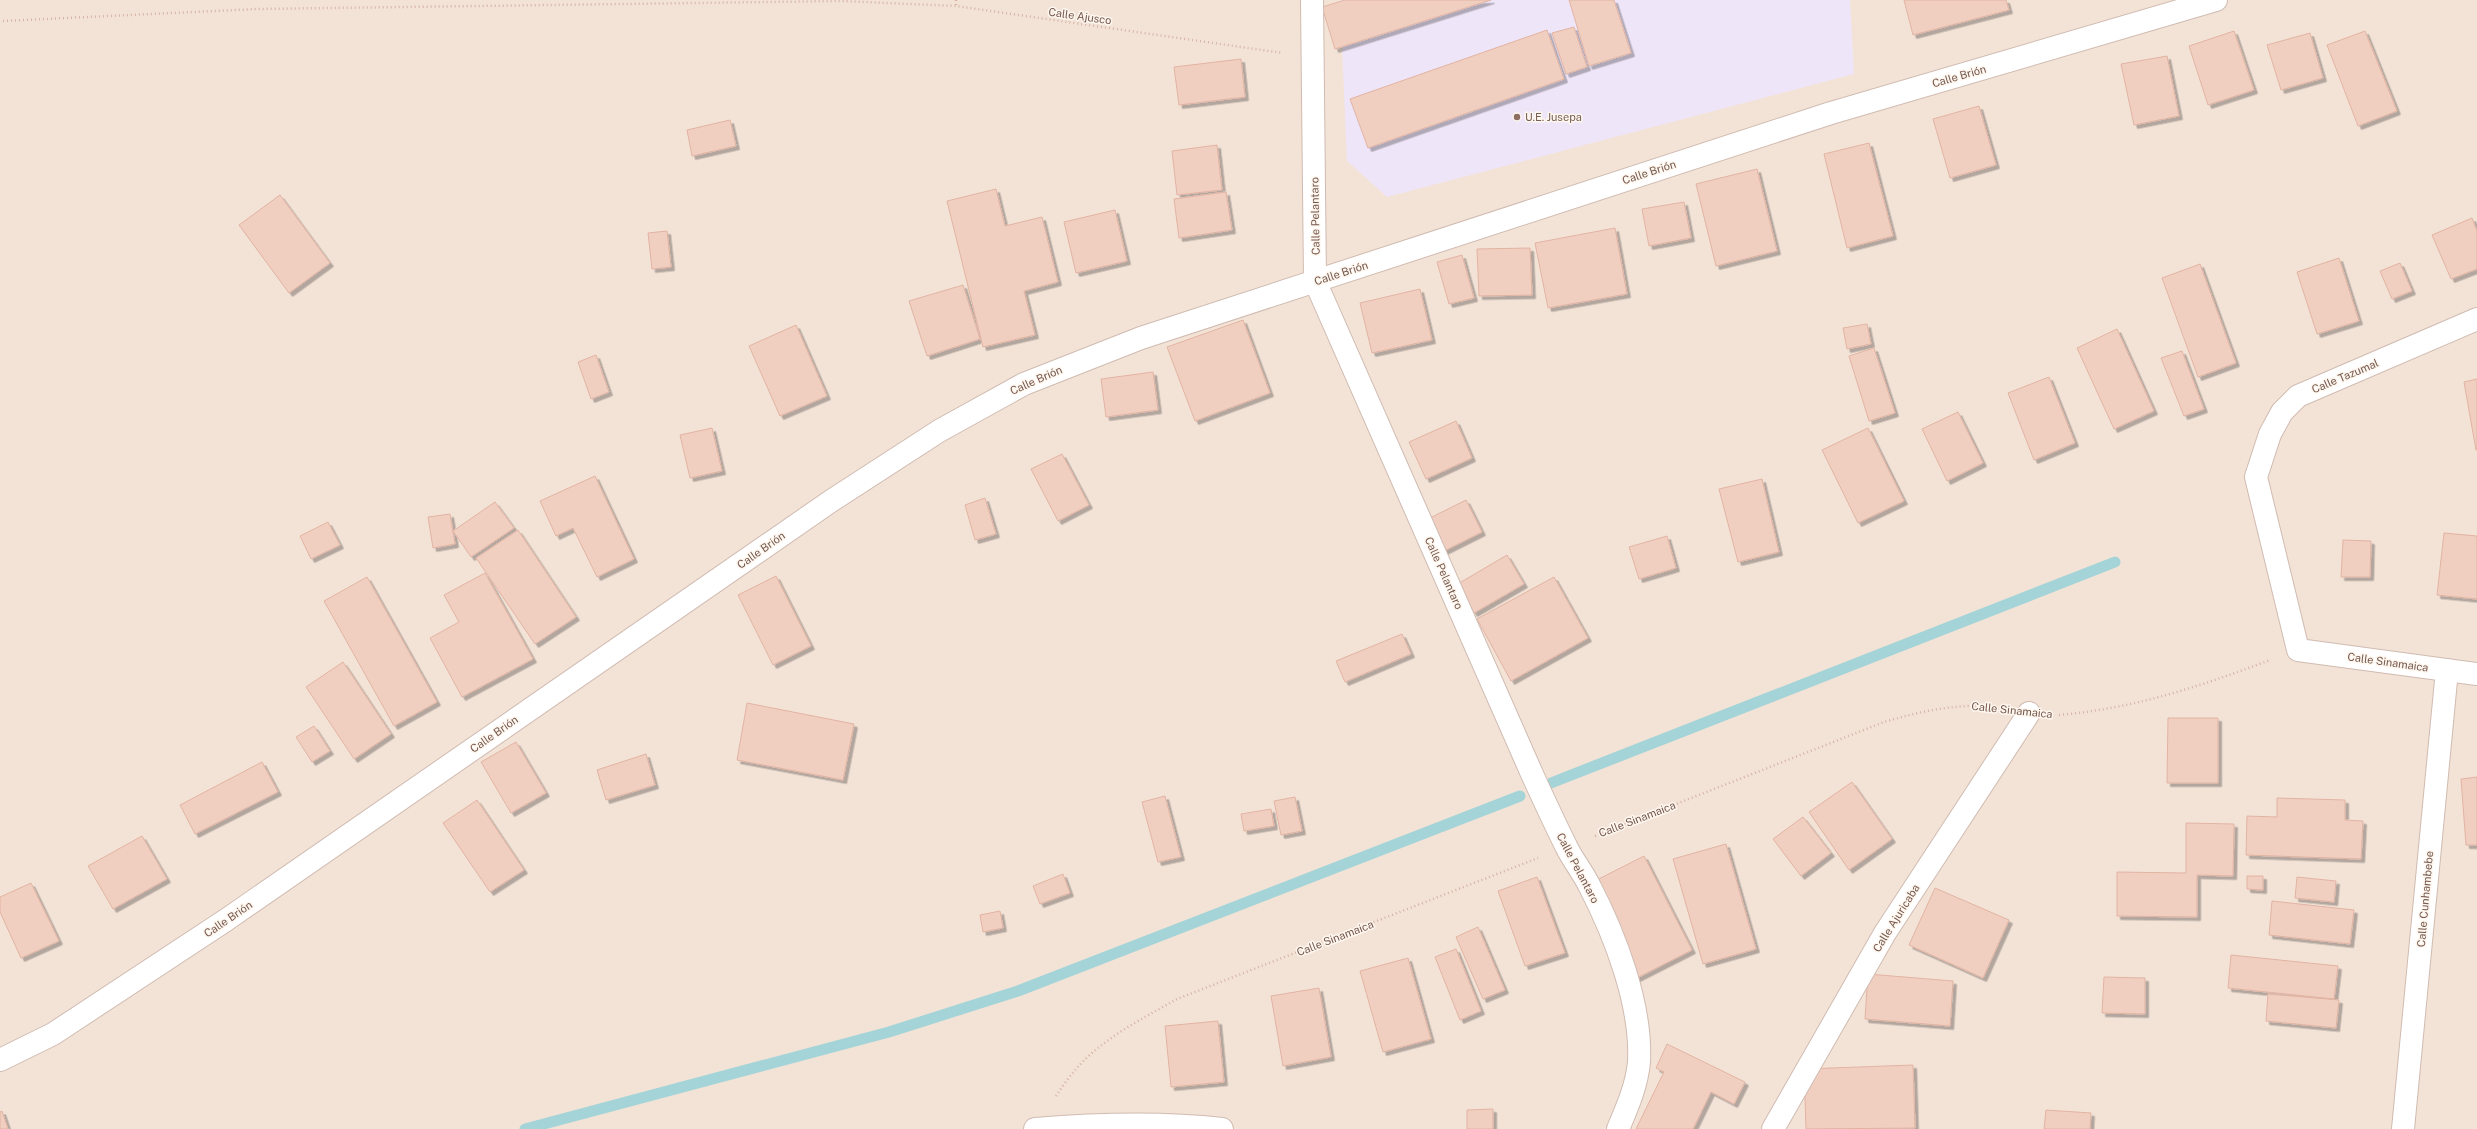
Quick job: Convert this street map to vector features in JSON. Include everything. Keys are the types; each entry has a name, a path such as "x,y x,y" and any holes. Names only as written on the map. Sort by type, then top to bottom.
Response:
{"street":[{"name":"Calle Pelantaro","path":"1312,0 1315,281 1566,847 1589,884 1610,932 1629,986 1638,1032 1639,1063 1631,1098 1618,1129"},
{"name":"Calle Brión","path":"0,1060 53,1034 226,920 831,501 939,431 1031,381 1141,338 1830,113 2216,0"},
{"name":"Calle Tazumal","path":"2298,650 2256,477 2270,434 2282,412 2298,396 2477,319"},
{"name":"Calle Sinamaica","path":"2298,650 2477,674"},
{"name":"Calle Cunhambebe","path":"2403,1129 2447,670"},
{"name":"Calle Ajuricaba","path":"1773,1129 1885,933 2029,713"},
{"path":"1035,1129 1102,1125 1189,1125 1222,1129"}],"path":[{"path":"956,0 956,6"},
{"name":"Calle Ajusco","path":"4,21 256,9 842,1 956,6 1313,57"},
{"name":"Calle Sinamaica","path":"1054,1098 1077,1068 1104,1045 1127,1027 1177,999 1884,722 1929,709 1962,705 1996,706 2029,713 2058,715 2102,711 2154,700 2209,683 2298,650"}],"shaded area":[{"path":"0,0 2477,0 2477,1129 0,1129"},
{"name":"U.E. Jusepa","path":"1340,0 1850,0 1854,74 1387,197 1347,161"}],"building":[{"path":"1345,0 1491,0 1335,49 1322,7"},
{"path":"1569,0 1614,0 1631,53 1589,66"},
{"path":"1904,0 2006,0 2009,10 1913,35"},
{"path":"1574,27 1587,67 1566,74 1552,33"},
{"path":"1547,30 1564,79 1368,148 1350,99"},
{"path":"2234,31 2254,90 2208,105 2189,46"},
{"path":"2365,31 2397,111 2358,126 2327,45"},
{"path":"2310,33 2323,78 2281,90 2267,45"},
{"path":"2167,56 2179,116 2134,125 2121,64"},
{"path":"1241,59 1245,97 1179,105 1174,67"},
{"path":"1979,106 1996,165 1950,178 1933,119"},
{"path":"730,120 736,146 692,156 687,130"},
{"path":"1869,143 1893,236 1847,248 1824,154"},
{"path":"1217,145 1222,190 1177,195 1172,151"},
{"path":"1757,169 1777,251 1716,266 1696,184"},
{"path":"996,189 1005,226 1042,217 1058,282 1024,291 1035,335 983,347 947,201"},
{"path":"1226,192 1232,230 1179,238 1174,199"},
{"path":"280,195 330,263 289,293 239,225"},
{"path":"1684,202 1691,238 1649,246 1642,209"},
{"path":"1115,210 1127,261 1076,273 1064,222"},
{"path":"2472,218 2477,231 2477,269 2451,279 2432,235"},
{"path":"1615,228 1627,294 1548,308 1535,243"},
{"path":"667,231 671,267 652,269 648,233"},
{"path":"1530,248 1532,295 1479,296 1477,249"},
{"path":"1462,255 1474,298 1449,304 1437,262"},
{"path":"2339,258 2359,321 2317,334 2297,272"},
{"path":"2400,263 2412,291 2392,299 2380,271"},
{"path":"2200,264 2236,363 2198,377 2162,278"},
{"path":"963,285 980,339 927,356 909,301"},
{"path":"1420,289 1432,340 1372,353 1360,303"},
{"path":"1243,320 1270,393 1195,421 1167,347"},
{"path":"1867,324 1871,344 1847,349 1843,328"},
{"path":"796,325 827,396 780,416 749,346"},
{"path":"2117,329 2154,411 2114,429 2077,348"},
{"path":"1874,348 1895,413 1869,421 1849,356"},
{"path":"2182,351 2204,409 2184,416 2161,358"},
{"path":"596,355 609,392 591,399 578,362"},
{"path":"1153,372 1158,410 1106,417 1101,379"},
{"path":"2049,377 2075,443 2034,460 2008,393"},
{"path":"2477,379 2477,450 2476,450 2464,382"},
{"path":"1958,412 1983,463 1947,481 1922,429"},
{"path":"1456,421 1472,458 1426,479 1409,442"},
{"path":"712,428 722,471 690,478 680,435"},
{"path":"1868,428 1904,501 1858,523 1822,450"},
{"path":"1062,454 1089,505 1058,521 1031,469"},
{"path":"595,476 634,559 597,577 573,528 556,536 540,501"},
{"path":"1762,479 1779,552 1738,562 1719,489"},
{"path":"985,498 996,534 975,540 965,505"},
{"path":"1466,500 1482,532 1438,554 1422,522"},
{"path":"495,502 514,528 471,557 453,531"},
{"path":"450,514 455,544 433,548 428,517"},
{"path":"328,522 340,545 311,559 300,536"},
{"path":"518,530 576,617 535,644 476,558"},
{"path":"2444,533 2477,536 2477,599 2437,595"},
{"path":"1667,536 1676,568 1639,579 1629,547"},
{"path":"2343,540 2371,541 2370,577 2341,577"},
{"path":"1507,555 1524,584 1474,613 1456,585"},
{"path":"485,573 533,659 462,697 430,638 459,622 444,595"},
{"path":"776,576 811,646 773,665 738,595"},
{"path":"367,577 437,702 394,726 324,601"},
{"path":"1554,577 1588,638 1511,681 1477,619"},
{"path":"1402,634 1411,654 1345,682 1336,661"},
{"path":"343,662 391,734 354,759 306,687"},
{"path":"747,703 854,724 843,780 737,760"},
{"path":"2168,718 2218,718 2218,783 2167,783"},
{"path":"314,726 330,751 312,762 296,737"},
{"path":"516,742 546,793 511,813 481,762"},
{"path":"646,754 655,785 606,800 597,770"},
{"path":"262,762 278,792 195,834 180,805"},
{"path":"2477,777 2477,845 2466,845 2461,779"},
{"path":"1852,782 1892,839 1849,870 1809,812"},
{"path":"1165,796 1181,857 1158,862 1142,802"},
{"path":"1295,797 1302,831 1281,835 1274,801"},
{"path":"2277,798 2345,800 2345,820 2363,821 2361,859 2246,855 2247,816 2277,817"},
{"path":"477,800 524,870 490,892 443,823"},
{"path":"1271,809 1274,826 1244,831 1241,814"},
{"path":"1803,817 1831,853 1801,876 1773,839"},
{"path":"2186,823 2234,824 2233,876 2197,875 2197,917 2117,916 2117,872 2186,873"},
{"path":"142,836 167,879 113,909 88,866"},
{"path":"1726,844 1756,949 1703,964 1673,859"},
{"path":"1644,856 1692,950 1629,982 1581,888"},
{"path":"1063,874 1070,893 1040,904 1033,886"},
{"path":"2247,876 2263,876 2263,890 2247,889"},
{"path":"1537,877 1565,953 1525,966 1498,891"},
{"path":"2297,877 2336,881 2334,902 2295,898"},
{"path":"31,883 59,941 21,958 0,912 0,897"},
{"path":"1935,888 2009,920 1983,978 1909,945"},
{"path":"2272,901 2354,910 2350,944 2269,935"},
{"path":"1000,911 1003,928 983,932 980,915"},
{"path":"1478,927 1505,990 1483,999 1456,937"},
{"path":"1456,949 1481,1011 1460,1020 1435,957"},
{"path":"2231,955 2338,966 2334,999 2228,988"},
{"path":"1408,958 1431,1039 1383,1052 1360,971"},
{"path":"1868,974 1953,981 1950,1026 1865,1019"},
{"path":"2104,977 2145,978 2145,1014 2102,1013"},
{"path":"1319,988 1331,1057 1283,1066 1271,996"},
{"path":"2268,994 2339,1000 2336,1028 2266,1021"},
{"path":"1218,1021 1224,1082 1171,1087 1165,1026"},
{"path":"1667,1044 1745,1082 1734,1104 1711,1092 1693,1129 1636,1129 1664,1072 1656,1068"},
{"path":"1913,1065 1915,1128 1806,1129 1804,1069"},
{"path":"1493,1109 1493,1129 1467,1129 1467,1110"},
{"path":"2046,1110 2091,1113 2090,1129 2044,1129"},
{"path":"2,1111 8,1129 0,1129 0,1112"}],"waterway":[{"path":"1551,783 2115,562"},
{"path":"525,1129 889,1032 1018,991 1520,796"}],"place":[{"name":"U.E. Jusepa","path":"1517,117"}]}
